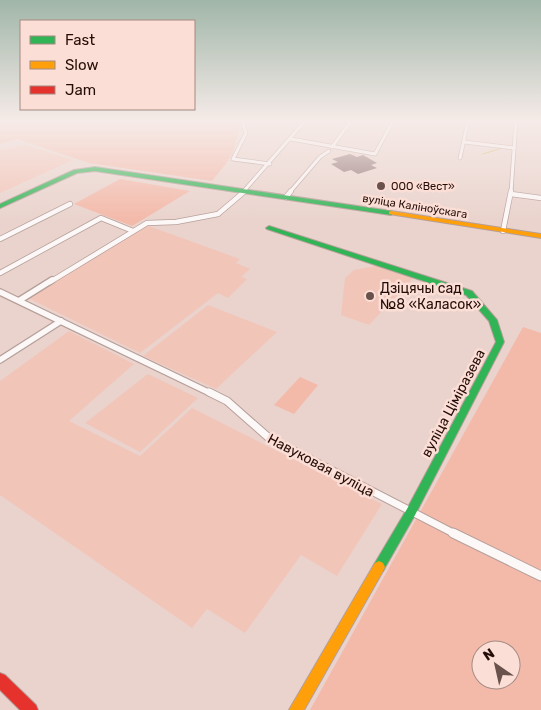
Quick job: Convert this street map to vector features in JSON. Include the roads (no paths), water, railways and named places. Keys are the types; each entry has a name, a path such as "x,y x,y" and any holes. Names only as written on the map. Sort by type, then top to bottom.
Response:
{"street":[{"path":"235,154 233,159 270,164"},
{"path":"20,300 147,223 176,222 218,214 244,192 278,154"},
{"path":"286,197 320,157 325,154"},
{"path":"504,231 513,154"},
{"name":"вуліца Каліноўскага","path":"0,206 76,171 85,169 286,197 541,236"},
{"path":"510,194 541,198"},
{"path":"0,239 70,204"},
{"path":"0,273 101,218 133,231"},
{"name":"вуліца Ціміразева","path":"269,228 386,264 469,293 493,320 500,342 411,512 296,710"},
{"name":"Навуковая вуліца","path":"0,292 20,300 227,402 268,438 411,512 541,576"},
{"path":"0,360 61,321"},
{"path":"0,680 31,710"}],"place":[{"name":"ООО «Вест»","path":"381,186"},
{"name":"Дзіцячы сад №8 «Каласок»","path":"370,296"}]}
